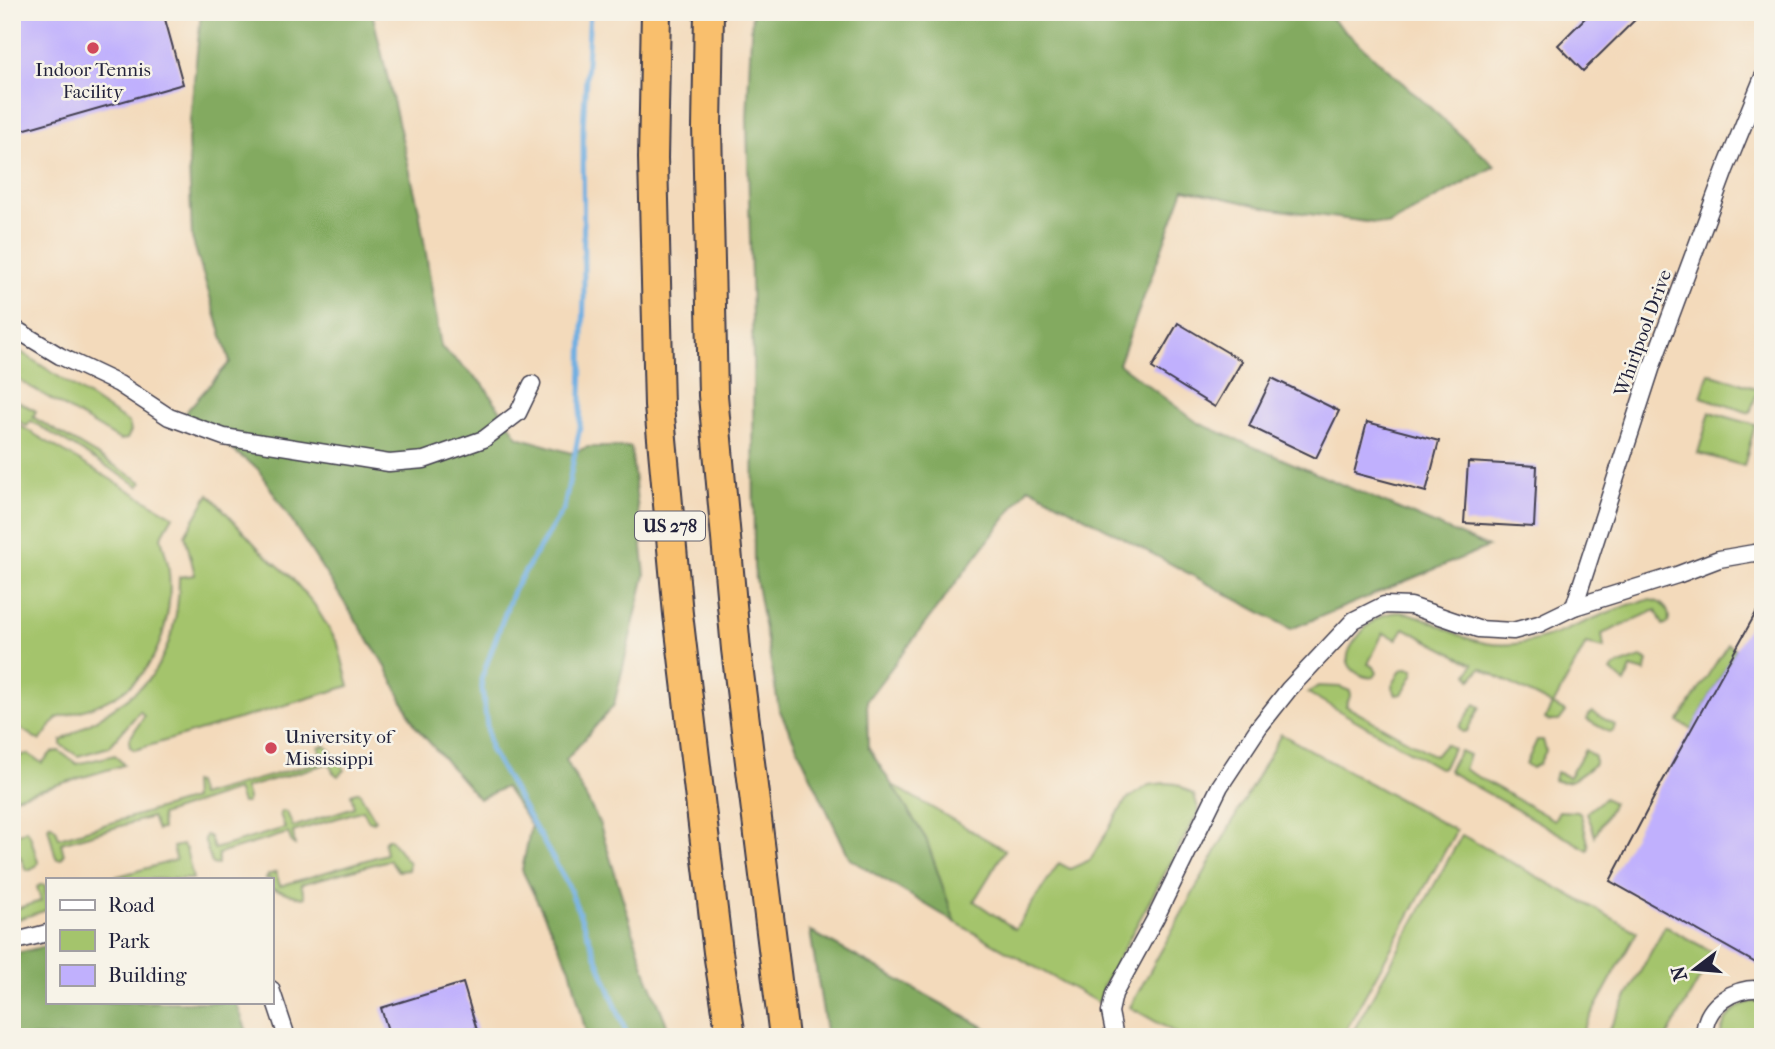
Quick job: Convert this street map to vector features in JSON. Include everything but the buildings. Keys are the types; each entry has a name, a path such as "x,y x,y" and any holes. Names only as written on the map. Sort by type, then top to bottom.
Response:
{"highway":[{"name":"US 278","path":"656,12 653,158 659,406 678,614 718,952 731,1037"},
{"name":"US 278","path":"709,12 707,128 713,395 736,649 785,1037"}],"street":[{"name":"Whirlpool Drive","path":"1574,607 1652,366 1725,170 1763,77"},
{"path":"12,327 60,356 119,384 169,417 224,437 389,463 424,460 484,439 518,413 532,384"},
{"path":"1115,1037 1110,1012 1114,993 1155,919 1220,786 1259,727 1289,689 1354,620 1384,605 1411,606 1478,629 1513,632 1539,624 1574,607 1719,559 1763,554"},
{"path":"12,942 46,933"},
{"path":"1704,1037 1709,1016 1719,1002 1732,993 1748,988 1763,989"},
{"path":"273,995 287,1037"}],"green space":[{"path":"201,12 372,12 419,210 441,347 483,384 518,437 571,453 588,447 631,447 645,575 614,705 566,760 599,822 646,973 672,1037 587,1037 570,968 522,870 531,825 505,787 479,799 415,726 386,667 258,469 184,414 230,362 192,238 188,140"},
{"path":"752,12 1324,12 1495,166 1388,225 1273,209 1184,189 1119,364 1198,423 1488,547 1291,629 1029,487 867,700 868,747 926,839 955,922 850,859 779,709 754,568 753,361 747,119"},
{"path":"12,346 129,423 131,431 127,439 120,440 12,376"},
{"path":"1709,373 1758,389 1750,413 1701,397"},
{"path":"12,398 36,411 33,417 142,482 139,486 31,421 27,426 12,417"},
{"path":"1710,412 1755,425 1744,466 1698,453"},
{"path":"12,421 173,516 161,537 168,564 168,612 152,660 131,685 114,697 57,718 40,741 12,723"},
{"path":"209,494 314,604 338,644 349,686 135,750 130,747 129,740 144,716 140,711 109,747 78,756 61,745 61,741 134,693 152,675 165,652 178,603 179,577 195,575 185,535"},
{"path":"1648,600 1657,602 1667,610 1668,623 1663,625 1656,610 1602,634 1604,648 1586,644 1553,705 1566,712 1559,721 1545,719 1552,705 1481,668 1471,679 1468,674 1473,664 1404,628 1397,639 1383,633 1368,664 1374,667 1377,673 1374,677 1359,674 1348,662 1351,646 1371,623 1384,615 1398,612 1426,619 1476,641 1509,644 1554,635"},
{"path":"1728,644 1736,649 1692,729 1678,722"},
{"path":"1641,657 1648,661 1645,672 1631,668 1625,683 1611,671 1614,667"},
{"path":"1413,669 1414,673 1402,694 1396,695 1392,686 1401,670"},
{"path":"1318,686 1340,687 1350,691 1346,706 1435,756 1445,744 1453,748 1444,767 1439,768 1308,693"},
{"path":"1475,704 1480,707 1467,731 1462,732 1459,727"},
{"path":"1592,712 1615,725 1613,731 1609,732 1587,720"},
{"path":"1281,734 1456,831 1342,1037 1183,1037 1130,1007"},
{"path":"1537,740 1543,740 1546,751 1539,764 1532,768 1526,764"},
{"path":"326,746 345,770 338,776 329,763 245,788 248,799 246,803 242,803 237,790 161,815 162,829 157,830 152,817 61,843 64,855 57,859 55,855 48,827 50,824 56,829 59,838 193,799 192,782 196,783 200,796 322,761 319,747"},
{"path":"1585,750 1595,757 1595,764 1566,782 1554,780 1556,772 1569,777"},
{"path":"59,751 77,764 115,755 124,765 12,798 12,757 28,754 42,763 52,752"},
{"path":"1460,751 1469,755 1464,769 1554,820 1559,811 1578,812 1581,815 1588,850 1450,772 1449,769"},
{"path":"891,784 1005,850 974,901 1015,929 1059,863 1070,869 1090,860 1126,800 1149,785 1177,784 1194,795 1199,811 1103,986 1099,1003 955,922 926,839"},
{"path":"359,792 375,819 374,822 368,820 363,810 293,832 295,845 288,833 218,854 218,865 212,864 204,839 206,835 210,837 214,849 285,828 280,814 283,811 287,812 293,827 354,807 351,794"},
{"path":"1605,798 1613,803 1595,836 1587,812"},
{"path":"26,830 38,862 31,870 26,870 20,856 12,858 12,851 18,849 16,835"},
{"path":"1462,835 1637,932 1579,1037 1350,1037"},
{"path":"390,839 409,863 408,870 398,871 389,860 301,884 305,897 302,898 273,889 273,878 266,878 276,872 280,886 386,854 384,842"},
{"path":"182,845 186,849 193,878 112,878 176,860 173,847"},
{"path":"45,885 46,910 12,921 12,910 41,901 37,887"},
{"path":"1665,926 1714,953 1667,1037 1605,1037"},
{"path":"810,931 1002,1037 827,1037"},
{"path":"46,946 46,1004 237,1004 249,1037 12,1037 12,954"},
{"path":"1757,1001 1763,1003 1763,1037 1720,1037 1724,1023 1732,1012 1742,1005"}],"waterway":[{"path":"590,12 583,127 584,298 580,427 564,508 513,591 481,680 490,749 568,885 628,1037"}],"place":[{"name":"Indoor Tennis Facility","path":"93,48"},
{"name":"University of Mississippi","path":"271,748"}]}
